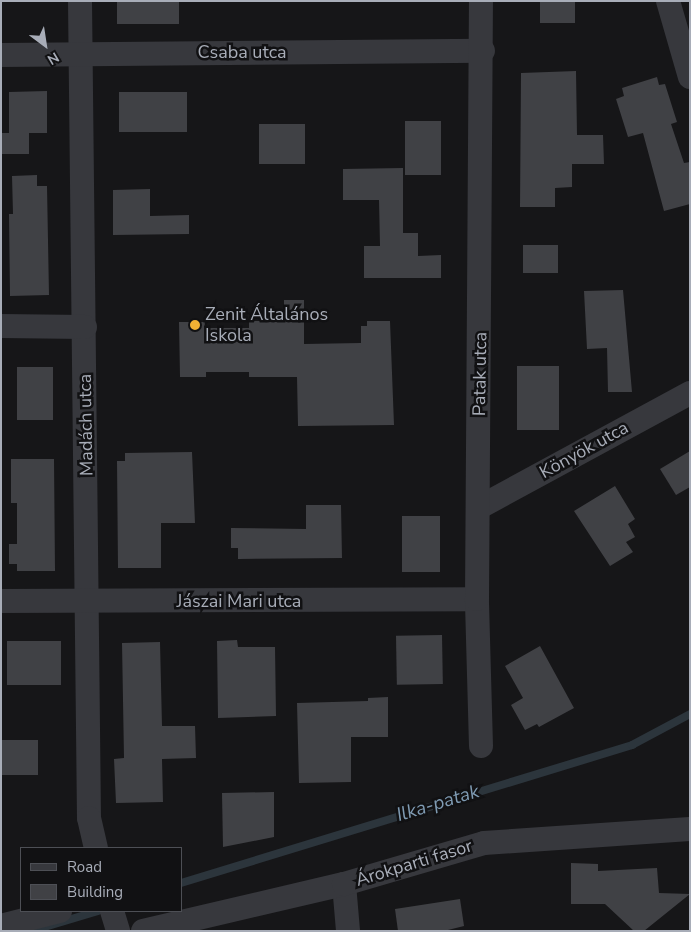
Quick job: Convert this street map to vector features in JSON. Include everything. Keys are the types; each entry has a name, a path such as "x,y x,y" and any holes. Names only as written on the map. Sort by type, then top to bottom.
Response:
{"street":[{"name":"Madách utca","path":"80,1 89,818 96,847"},
{"name":"Patak utca","path":"481,1 483,50 477,599 481,746"},
{"path":"668,1 690,77"},
{"name":"Csaba utca","path":"1,55 483,50"},
{"path":"1,326 85,327"},
{"name":"Könyök utca","path":"478,508 690,393"},
{"name":"Jászai Mari utca","path":"1,601 477,599"},
{"name":"Árokparti fasor","path":"144,931 344,884 484,843 690,829"},
{"path":"344,884 348,931"},
{"path":"1,926 56,912"}],"building":[{"path":"117,1 179,1 179,24 117,24"},
{"path":"540,1 575,1 575,23 540,23"},
{"path":"576,71 577,135 603,135 604,164 572,164 572,187 555,188 555,207 520,207 521,73"},
{"path":"657,77 659,85 665,84 677,122 671,124 684,163 690,162 690,204 664,211 643,133 628,137 616,99 624,96 622,88"},
{"path":"47,91 47,133 29,133 29,154 1,154 1,133 9,133 9,92"},
{"path":"119,92 187,92 187,132 119,132"},
{"path":"405,121 441,121 441,175 405,175"},
{"path":"259,124 305,124 305,164 259,164"},
{"path":"403,168 403,233 418,233 418,256 441,255 441,278 364,278 364,246 380,246 379,200 343,200 343,169"},
{"path":"37,175 37,186 47,186 49,295 10,296 9,214 13,214 12,176"},
{"path":"150,189 150,216 189,215 189,234 113,235 113,190"},
{"path":"523,245 558,245 558,273 523,273"},
{"path":"623,290 632,392 608,392 607,348 587,349 584,291"},
{"path":"284,300 304,300 304,344 361,343 361,326 367,326 367,321 390,321 394,425 298,426 297,377 249,377 249,372 206,372 206,377 180,377 179,322 206,322 206,328 249,328 249,321 284,321"},
{"path":"517,366 559,366 559,430 517,430"},
{"path":"17,367 53,367 53,420 17,420"},
{"path":"690,451 690,487 676,495 660,469"},
{"path":"192,452 195,523 161,523 161,568 118,568 117,461 125,461 125,453"},
{"path":"11,459 54,459 55,571 17,571 17,564 9,564 9,544 17,544 17,503 11,503"},
{"path":"615,486 635,519 628,524 635,537 626,542 633,552 610,566 574,511"},
{"path":"306,505 341,505 342,558 238,559 238,548 231,548 231,528 306,529"},
{"path":"402,516 440,516 440,572 402,572"},
{"path":"442,635 443,684 397,685 396,636"},
{"path":"237,640 238,647 275,647 276,716 218,718 217,641"},
{"path":"7,641 61,641 61,685 7,685"},
{"path":"160,642 162,726 195,726 196,758 162,759 163,802 116,803 114,759 124,758 122,643"},
{"path":"540,646 574,708 539,727 537,724 525,730 511,705 523,698 505,666"},
{"path":"388,697 388,737 351,737 351,782 299,783 297,703 368,701 368,698"},
{"path":"1,740 38,740 38,775 1,775"},
{"path":"274,792 274,837 223,847 222,793"},
{"path":"571,863 598,864 598,871 657,868 659,893 690,894 644,931 634,931 605,904 571,904"},
{"path":"460,899 464,926 444,931 398,931 395,909"}],"waterway":[{"name":"Ilka-patak","path":"182,883 632,745 690,714"},
{"name":"Ilka-patak","path":"31,931 95,912"}],"place":[{"name":"Zenit Általános Iskola","path":"195,325"}]}
